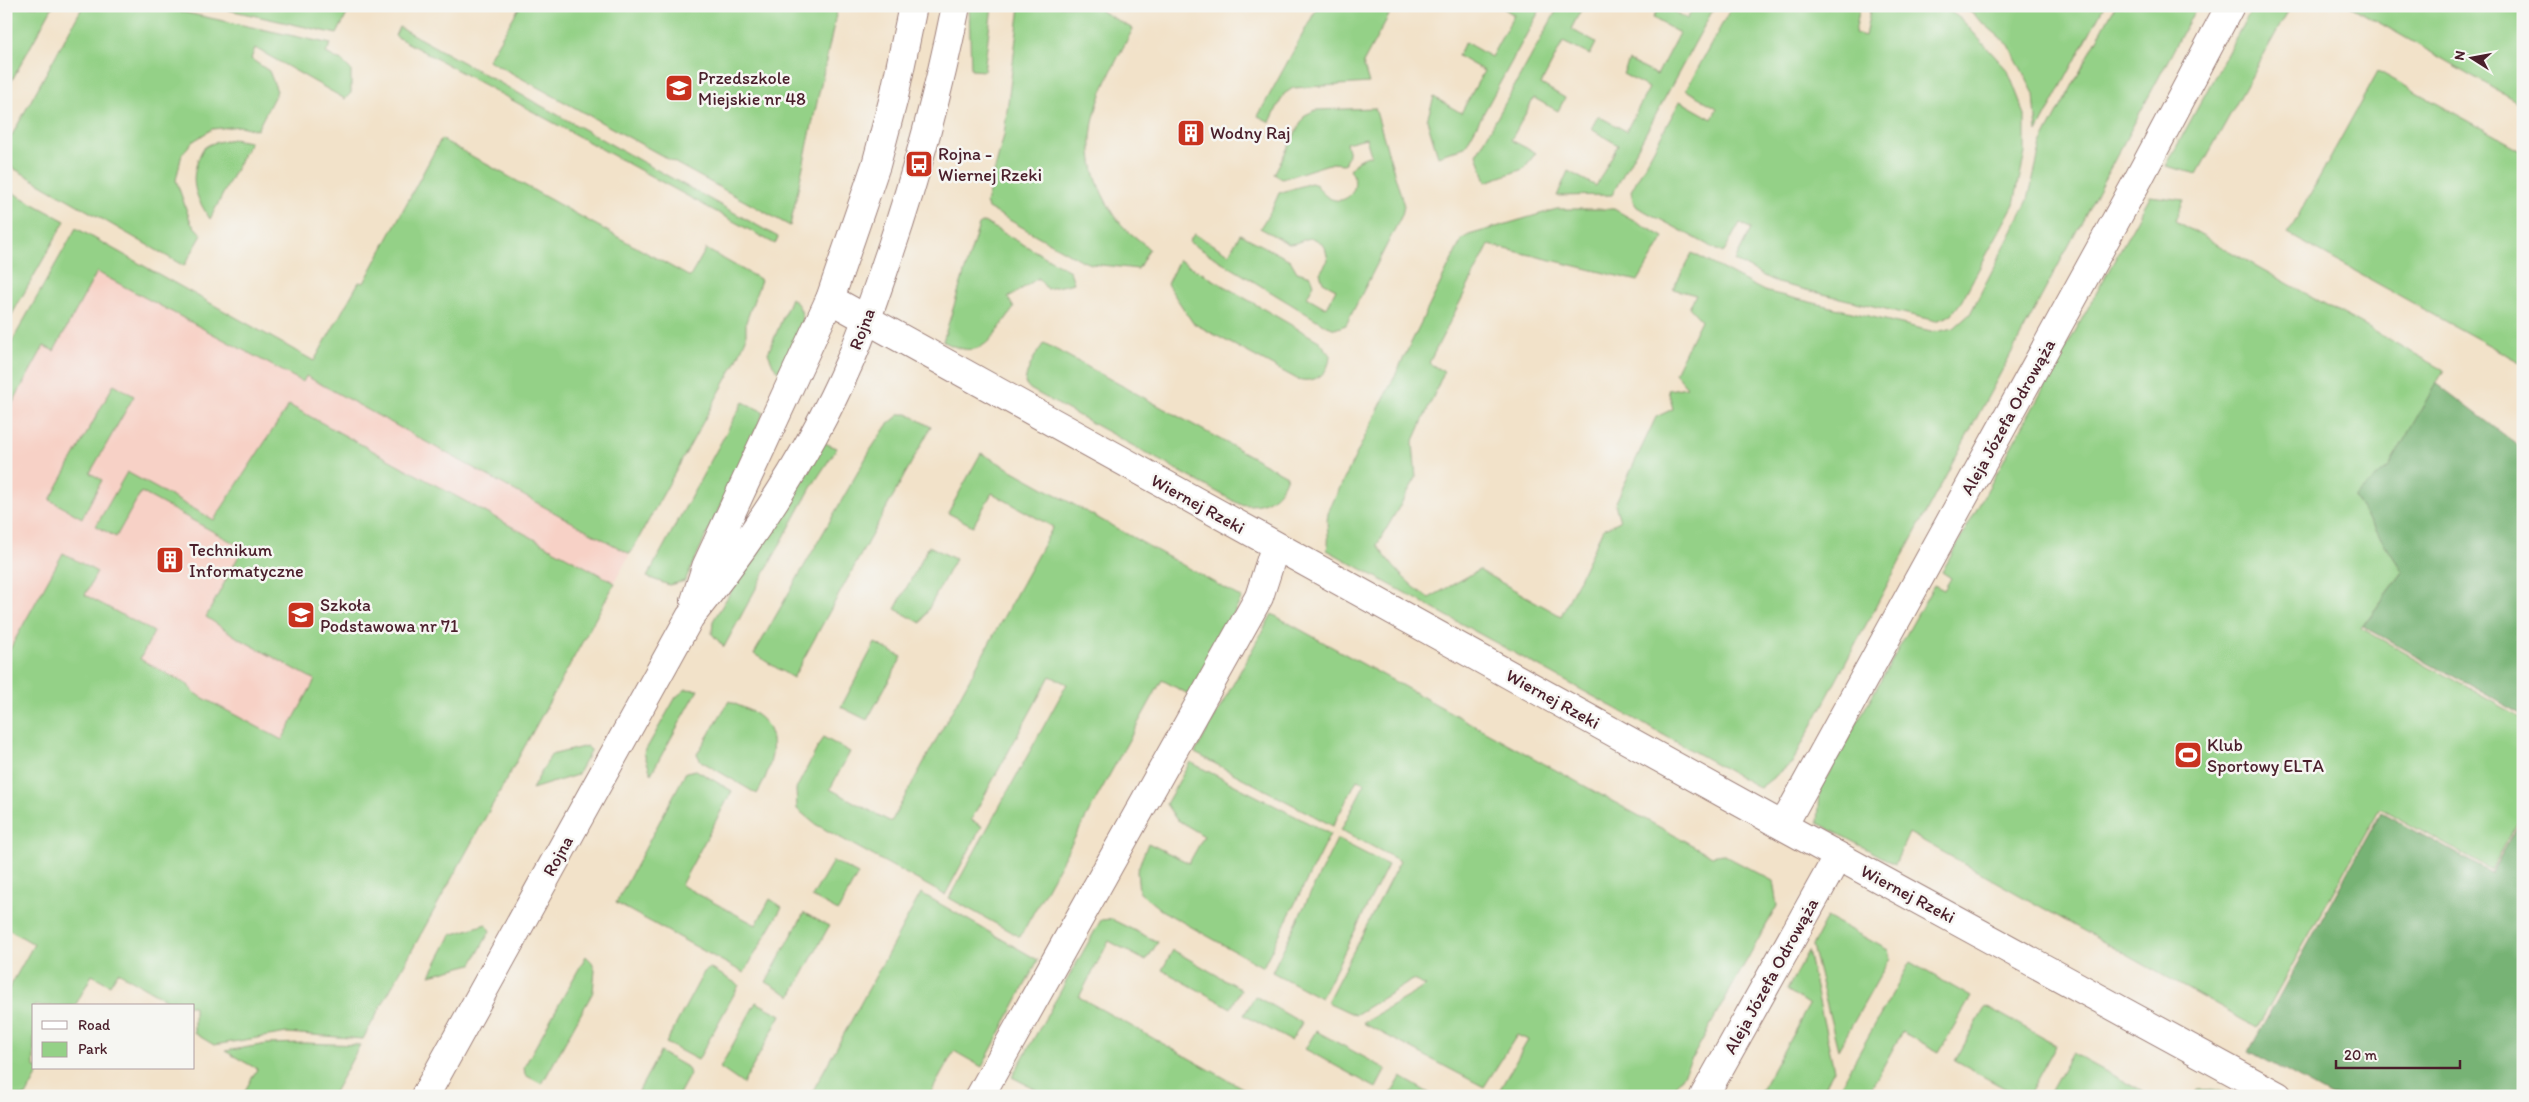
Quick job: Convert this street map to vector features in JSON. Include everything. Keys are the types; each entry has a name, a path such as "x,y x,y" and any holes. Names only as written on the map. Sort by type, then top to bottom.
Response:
{"street":[{"name":"Rojna","path":"690,617 706,567 830,299 876,165 894,97 913,6"},
{"name":"Rojna","path":"425,1096 690,617 730,568 804,452 850,362 867,319 919,164 956,6"},
{"name":"Aleja Józefa Odrowąża","path":"1783,826 2134,187 2230,6"},
{"name":"Wiernej Rzeki","path":"830,299 1275,547 2278,1096"},
{"path":"980,1096 1259,597 1275,547"},
{"name":"Aleja Józefa Odrowąża","path":"1704,1096 1838,856"}],"shaded area":[{"name":"Szkoła Podstawowa nr 71","path":"94,259 630,554 379,1008 6,854 6,492 12,482 6,479 6,415"}],"green space":[{"path":"6,6 53,6 6,91"},
{"path":"83,6 154,6 331,44 326,53 343,62 351,70 351,93 345,99 255,48 251,59 269,71 277,91 257,130 240,126 212,129 192,142 182,154 176,180 191,223 202,235 184,266 6,164 6,146"},
{"path":"211,6 351,6 337,34"},
{"name":"Przedszkole Miejskie nr 48","path":"520,6 838,6 790,226 488,60"},
{"path":"969,6 992,6 984,71 971,70"},
{"path":"1020,6 1103,6 1101,11 1133,29 1108,77 1099,100 1093,123 1091,146 1094,170 1103,194 1121,224 1149,249 1138,269 1092,264 1082,261 988,208 986,203 1004,135"},
{"path":"1318,6 1394,6 1363,63 1369,83 1293,88 1284,94 1270,122 1258,116"},
{"path":"1500,6 1542,6 1465,147 1438,156 1427,120 1434,97 1461,113 1484,71 1458,56 1465,42 1491,57 1514,15"},
{"path":"1559,6 1583,6 1571,29 1596,43 1590,55 1563,42 1541,84 1565,98 1558,111 1534,98 1511,140 1536,153 1523,169 1486,182 1477,154"},
{"path":"1659,6 1664,6 1687,19 1694,6 1715,6 1612,195 1557,196 1568,171 1596,186 1618,145 1591,129 1598,116 1626,131 1649,88 1623,74 1629,61 1657,75 1679,33 1653,18"},
{"path":"1732,6 1860,6 1855,33 1865,36 1871,6 1946,8 1962,20 2008,71 2025,115 2025,153 2014,204 1961,302 1951,315 1936,321 1777,283 1735,261 1751,229 1740,223 1723,253 1637,207 1633,201 1631,191 1680,101 1712,119 1717,108 1686,90"},
{"path":"1963,6 2104,6 2037,132 2034,94 2009,45"},
{"path":"2115,6 2197,6 1792,763 1760,788 1327,550 1329,510 1462,239 1469,235 1557,209 1614,209 1664,237 1638,281 1489,245 1429,363 1444,372 1413,443 1416,478 1377,545 1400,574 1429,598 1479,570 1561,616 1603,529 1620,521 1615,504 1656,417 1673,409 1668,390 1687,387 1675,373 1701,320 1689,307 1696,295 1673,289 1692,253 1764,291 1935,332 1954,328 1970,314 2028,200 2041,144"},
{"path":"2253,6 2291,6 2197,174 2166,166"},
{"path":"2350,6 2523,6 2523,105"},
{"path":"399,27 778,237 775,244 395,36"},
{"path":"2378,71 2523,151 2523,364 2288,234"},
{"path":"1375,108 1404,206 1402,215 1346,325 1335,329 1325,325 1189,242 1194,234 1229,254 1240,234 1290,260 1297,272 1311,276 1314,284 1307,297 1326,308 1336,289 1323,282 1320,273 1328,260 1325,247 1320,242 1311,238 1289,244 1260,228 1279,193 1311,183 1317,185 1324,194 1332,199 1346,198 1352,193 1354,186 1354,178 1350,169 1358,160 1371,155 1366,138 1346,143 1349,155 1344,164 1332,163 1282,179 1274,174 1305,115 1316,110"},
{"path":"233,139 250,142 210,219 198,198 194,184 195,169 203,149 217,142"},
{"path":"441,139 690,277 706,249 761,280 746,322 746,339 734,366 630,554 306,376 303,382 97,272 54,351 44,346 6,415 6,352 76,228 314,361 359,282 364,283"},
{"path":"6,189 65,221 6,325"},
{"name":"Klub Sportowy ELTA","path":"2150,196 2184,200 2175,221 2444,370 2389,467 2354,497 2403,572 2361,628 2523,719 2523,813 2491,870 2380,808 2257,1028 1909,833 1895,864 1818,823 1820,789 1934,585 1944,590 1951,578 1942,572"},
{"path":"984,222 1070,271 1074,283 1047,289 1038,278 1008,298 1014,308 993,337 986,344 978,348 968,349 943,341 979,225"},
{"path":"1179,260 1319,341 1330,354 1324,372 1315,379 1297,379 1193,323 1167,284"},
{"path":"791,298 798,306 802,315 802,325 796,346 782,375 773,365 768,353"},
{"path":"1044,343 1287,476 1280,491 1263,503 1256,505 1239,504 1030,389 1025,383 1028,372"},
{"path":"2436,383 2523,449 2523,715 2363,626 2403,572 2354,497 2389,467"},
{"path":"114,384 134,396 90,473 102,480 82,518 50,500"},
{"path":"743,402 764,412 685,581 669,585 647,577"},
{"name":"Szkoła Podstawowa nr 71","path":"289,405 615,583 363,1039 287,1033 214,1045 195,1034 195,1004 174,1004 118,972 110,985 92,975 76,1004 32,1004 32,1070 40,1070 26,1096 6,1096 6,994 34,944 6,928 6,656 63,553 97,572 85,595 154,632 140,659 188,685 194,693 282,740 315,680 238,638 206,617 243,548 141,492 116,537 96,526 127,472 214,520"},
{"path":"900,414 908,414 931,427 793,678 754,654 871,449 887,425"},
{"path":"822,442 837,448 812,486 724,647 712,634 713,621"},
{"path":"981,453 1242,598 1190,695 1162,680 1020,937 949,898 1067,684 1050,676 971,820 982,826 945,895 815,824 797,809 796,789 823,737 850,752 830,789 891,822 1053,527 992,493 973,526 948,513"},
{"path":"929,546 955,559 921,623 895,609"},
{"path":"1272,614 1712,856 1722,854 1773,881 1777,906 1671,1096 1496,1096 1528,1040 1517,1035 1484,1087 1363,1023 1426,986 1413,980 1355,1015 1327,1002 1400,861 1341,830 1365,783 1357,780 1333,826 1195,753"},
{"path":"875,643 902,657 867,720 841,707"},
{"path":"686,689 698,690 651,774 644,753 676,697"},
{"path":"729,701 757,715 770,732 772,753 770,764 757,794 701,761 697,754"},
{"path":"587,746 591,750 577,775 532,789 551,755"},
{"path":"1190,762 1330,834 1263,967 1161,910 1139,892 1137,871 1148,843 1189,863 1204,836 1176,819 1166,804"},
{"path":"696,770 732,791 681,885 756,925 770,899 782,907 744,973 616,903 686,772"},
{"path":"2381,812 2491,873 2523,817 2523,1096 2331,1096 2249,1051"},
{"path":"1337,839 1388,865 1321,998 1272,972"},
{"path":"833,861 858,874 838,911 812,897"},
{"path":"921,893 1038,960 982,1067 954,1051 929,1096 810,1096"},
{"path":"804,913 829,926 791,996 766,982"},
{"path":"1827,917 1888,950 1890,958 1838,1050 1812,946"},
{"path":"1111,919 1158,942 1146,961 1109,941 1079,997 1257,1096 1037,1096 1039,1091 1012,1077 1101,920"},
{"path":"486,924 490,931 472,964 430,975 451,935"},
{"path":"1173,950 1241,989 1231,1008 1162,970"},
{"path":"1808,951 1834,1070 1820,1096 1758,1096 1809,1005 1787,990"},
{"path":"586,956 592,962 595,970 593,992 542,1084 525,1075 524,1067"},
{"path":"1910,962 1971,997 1939,1052 1902,1032 1872,1087 1886,1096 1835,1096"},
{"path":"710,968 739,985 698,1060 666,1043 704,972"},
{"path":"1255,996 1302,1023 1291,1041 1244,1015"},
{"path":"756,1002 781,1015 743,1084 720,1068"},
{"path":"1986,1006 2056,1045 2028,1096 2019,1096 1955,1061"},
{"path":"1316,1031 1386,1069 1376,1088 1305,1049"},
{"path":"267,1044 360,1045 332,1096 242,1096 257,1069 225,1051"},
{"path":"660,1052 688,1068 690,1074 678,1096 636,1096"},
{"path":"2072,1053 2143,1092 2140,1096 2048,1096"},
{"path":"1401,1077 1434,1096 1390,1096"},
{"path":"2220,1089 2232,1096 2193,1096 2197,1090"}],"place":[{"name":"Przedszkole Miejskie nr 48","path":"679,88"},
{"name":"Wodny Raj","path":"1191,133"},
{"name":"Rojna - Wiernej Rzeki","path":"919,164"},
{"name":"Technikum Informatyczne","path":"170,560"},
{"name":"Szkoła Podstawowa nr 71","path":"301,615"},
{"name":"Klub Sportowy ELTA","path":"2188,755"}]}
